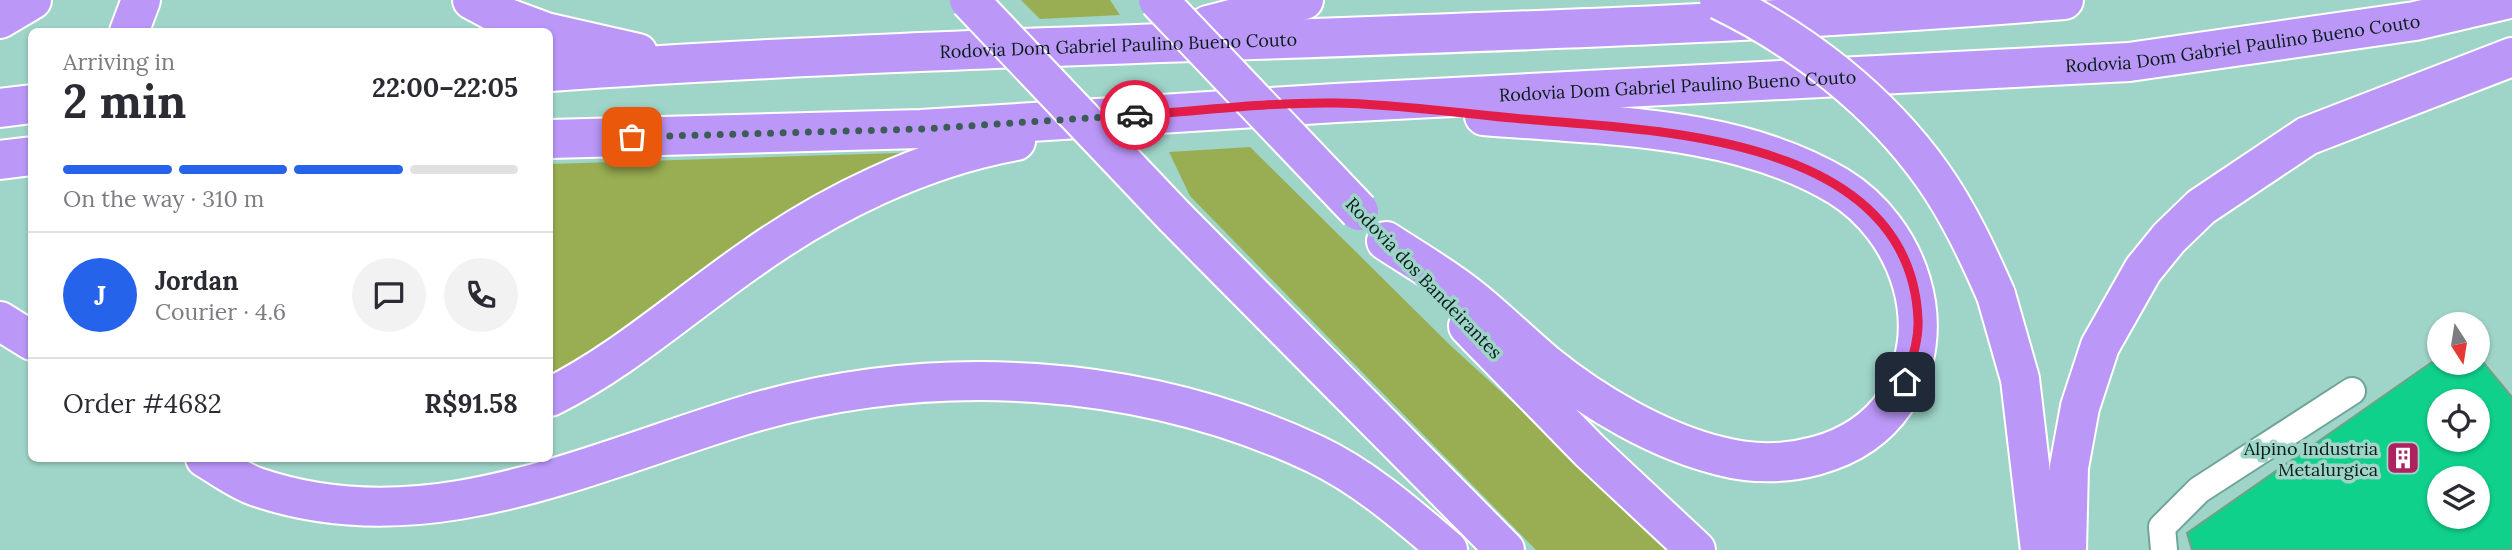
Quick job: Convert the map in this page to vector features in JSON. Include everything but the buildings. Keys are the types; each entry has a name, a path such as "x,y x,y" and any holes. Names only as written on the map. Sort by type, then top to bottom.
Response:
{"highway":[{"path":"0,19 32,0"},
{"path":"472,0 500,16 536,28"},
{"path":"969,0 1175,217 1505,550"},
{"name":"Rodovia dos Bandeirantes","path":"1158,0 1590,451 1696,550"},
{"path":"1136,44 1304,0"},
{"path":"1719,0 1775,30 1818,59 1902,137 1934,177 1969,234 1996,295 2020,379 2040,550"},
{"name":"Rodovia Dom Gabriel Paulino Bueno Couto","path":"553,72 684,63 1619,26 2064,0"},
{"name":"Rodovia Dom Gabriel Paulino Bueno Couto","path":"553,139 921,129 1336,103 2129,62 2414,21 2505,0"},
{"path":"553,33 684,63"},
{"path":"2067,550 2069,467 2080,407 2099,346 2143,271 2169,238 2201,207 2307,136 2512,57"},
{"path":"1336,103 1611,126 1716,140 1790,161 1840,187 1882,224 1908,267 1917,310 1917,336 1905,382 1895,402 1881,418 1853,440 1814,458 1773,463 1722,457 1670,440 1609,406 1547,364 1471,298 1386,241"},
{"path":"0,108 28,104"},
{"path":"553,396 588,378 648,338 750,259 794,231 917,169 993,145 1164,113"},
{"path":"0,160 28,156"},
{"path":"0,321 28,338"},
{"path":"212,462 255,487 318,501 375,508 413,505 491,495 559,479 749,414 817,397 905,384 986,379 1134,396 1185,406 1253,428 1318,455 1397,506 1448,550"}],"street":[{"path":"2164,550 2162,527 2199,490 2352,390"}],"green space":[{"path":"1021,0 1110,0 1120,15 1040,19"},
{"path":"1250,147 1451,346 1674,550 1536,550 1190,196 1169,152"},
{"path":"961,151 553,391 553,164"}],"way so far":[{"path":"632,137 921,129 1135,115"}],"place":[{"name":"Alpino Industria Metalurgica","path":"2403,458"}],"route":[{"path":"1135,115 1336,103 1611,126 1716,140 1790,161 1840,187 1866,207 1882,224 1908,267 1918,320 1914,351 1905,382"}]}
